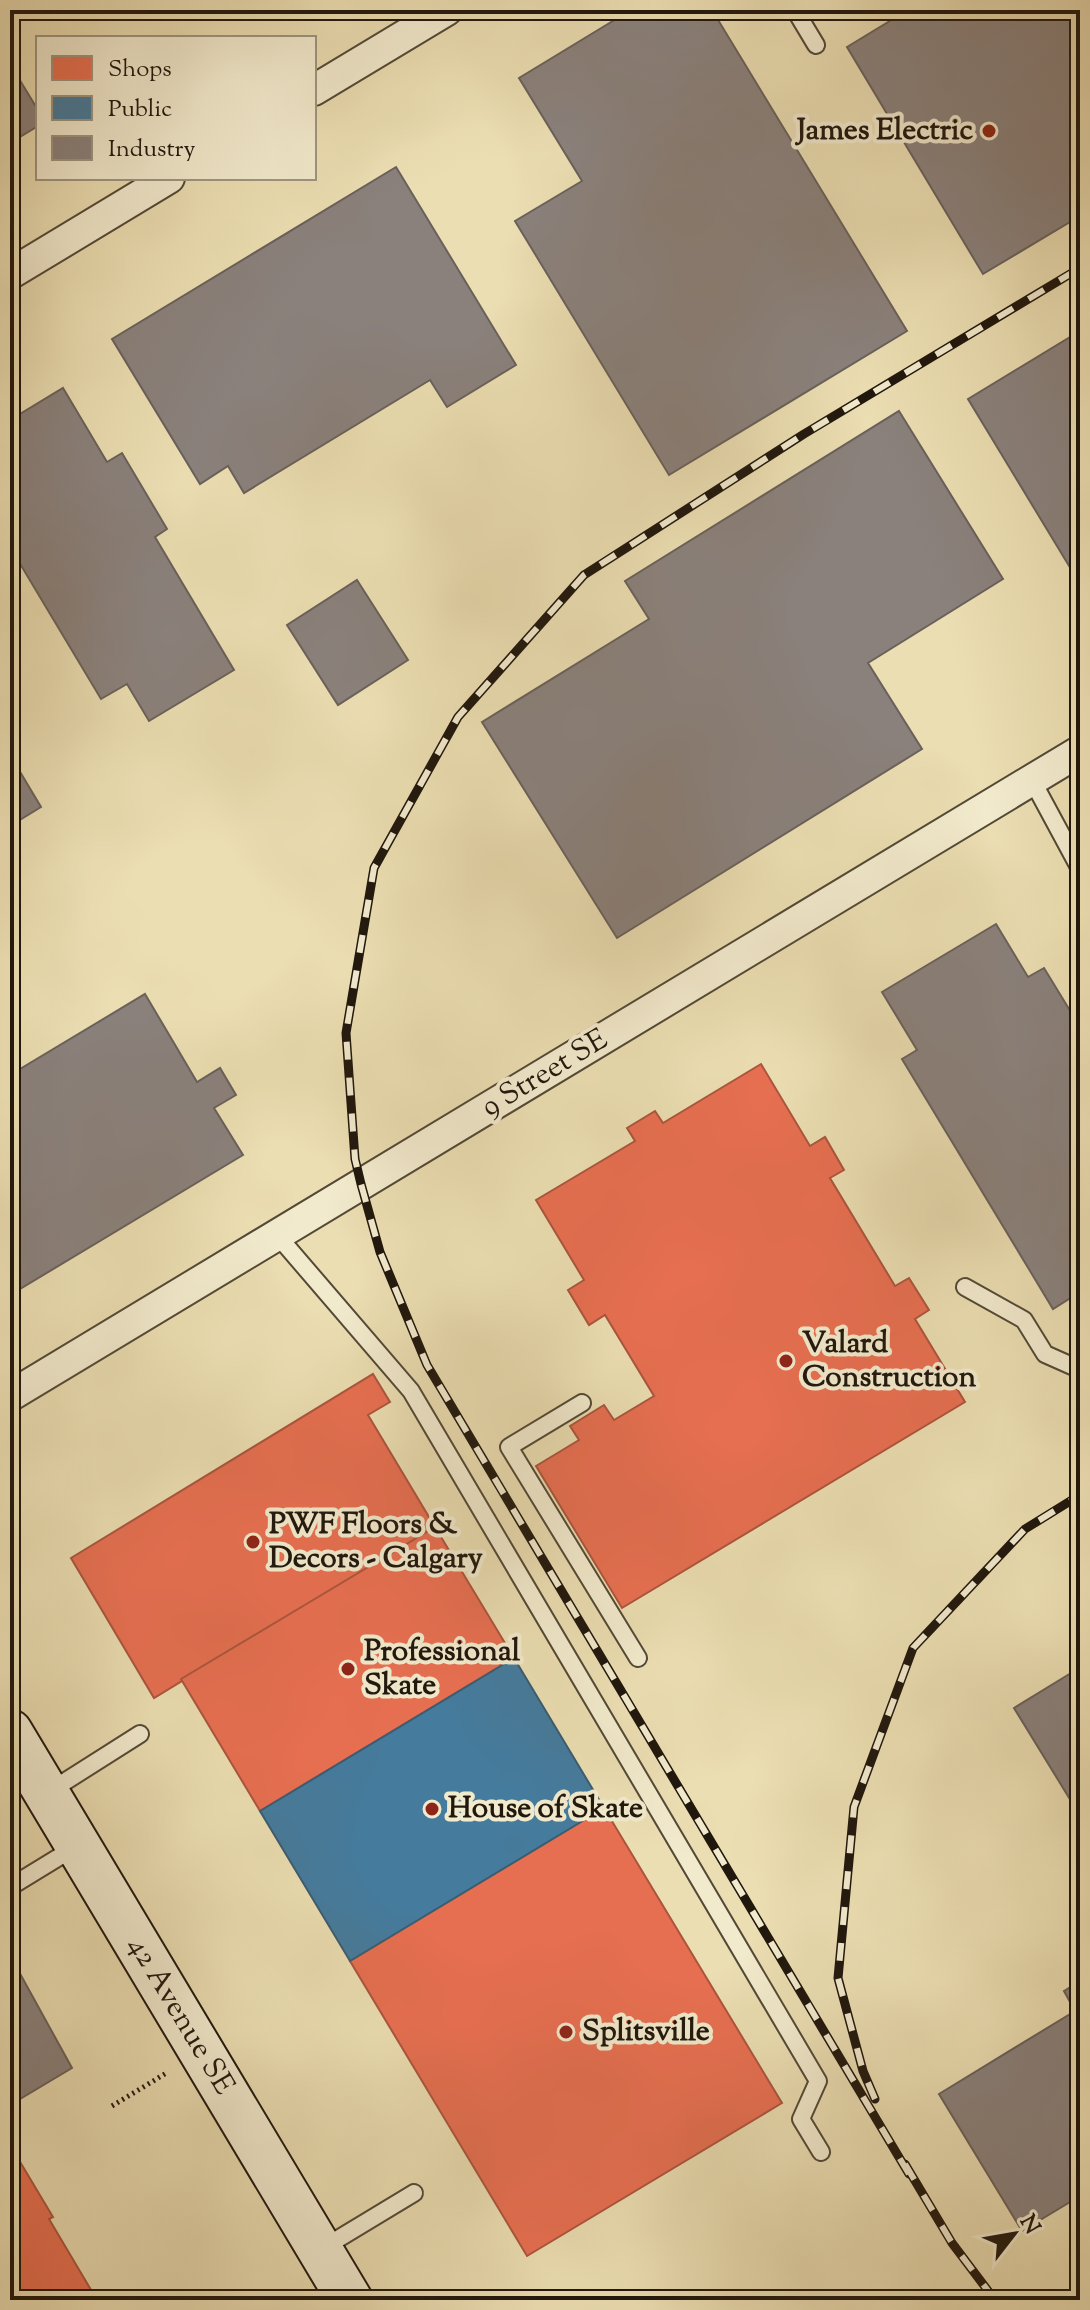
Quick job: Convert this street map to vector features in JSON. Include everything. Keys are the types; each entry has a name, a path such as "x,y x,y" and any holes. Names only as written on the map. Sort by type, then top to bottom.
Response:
{"street":[{"path":"316,89 447,10"},
{"path":"10,274 166,180"},
{"name":"9 Street SE","path":"10,1396 1080,751"},
{"name":"42 Avenue SE","path":"10,1732 320,2250 344,2298"}],"lane":[{"path":"795,10 816,45"},
{"path":"1032,780 1080,869"},
{"path":"277,1235 411,1391 818,2081 801,2119 821,2152"},
{"path":"965,1287 1024,1320 1045,1354 1072,1366 1080,1360"},
{"path":"582,1403 509,1447 638,1658"},
{"path":"46,1793 140,1734"},
{"path":"10,1887 78,1845"},
{"path":"320,2250 414,2193"}],"path":[{"path":"112,2106 168,2072"}],"building: Shops":[{"name":"Valard Construction","path":"761,1064 810,1146 825,1137 844,1170 830,1178 895,1286 909,1278 929,1310 915,1319 965,1402 622,1608 536,1466 579,1440 570,1426 604,1405 614,1420 654,1396 605,1315 589,1325 568,1290 584,1280 536,1200 635,1141 627,1128 655,1111 663,1123"},
{"name":"PWF Floors & Decors - Calgary","path":"373,1374 390,1402 368,1415 435,1527 154,1698 71,1558"},
{"name":"Professional Skate","path":"435,1527 514,1658 260,1811 181,1679"},
{"name":"Splitsville","path":"604,1808 782,2103 527,2256 350,1961"},
{"path":"10,2145 53,2217 49,2219 97,2300 10,2300"}],"building: Public":[{"name":"House of Skate","path":"514,1658 604,1808 350,1961 260,1811"}],"building: Industry":[{"path":"631,10 712,10 907,331 669,475 515,221 582,181 519,78"},
{"name":"James Electric","path":"908,10 1080,10 1080,216 983,274 847,47"},
{"path":"10,64 36,107 36,127 10,143"},
{"path":"396,167 516,365 447,407 430,380 244,493 228,466 200,484 112,339"},
{"path":"1080,331 1080,584 968,399"},
{"path":"63,388 107,462 122,453 167,529 155,537 234,670 149,721 127,684 101,699 10,547 10,420"},
{"path":"899,411 1003,579 868,663 922,749 617,938 482,722 649,619 625,581"},
{"path":"357,580 408,660 338,705 287,625"},
{"path":"10,755 41,807 10,826"},
{"path":"996,924 1028,977 1044,968 1080,1027 1080,1292 1053,1309 902,1059 917,1050 882,992"},
{"path":"145,994 197,1082 220,1068 236,1095 214,1108 243,1155 10,1295 10,1075"},
{"path":"1071,1673 1080,1687 1079,1814 1014,1708"},
{"path":"18,1970 72,2068 10,2105 10,1974"},
{"path":"1080,1981 1080,2196 1022,2231 939,2094 1075,2011 1064,1991"}],"railway":[{"path":"909,2174 427,1365 380,1252 361,1184 355,1159 346,1033 374,868 458,717 584,575 804,434 1080,268"},
{"path":"875,2099 863,2071 838,1978 854,1807 913,1648 1025,1529 1080,1495"},
{"path":"905,2164 952,2243 995,2300"}],"place":[{"name":"James Electric","path":"989,131"},
{"name":"Valard Construction","path":"786,1361"},
{"name":"PWF Floors & Decors - Calgary","path":"253,1542"},
{"name":"Professional Skate","path":"348,1669"},
{"name":"House of Skate","path":"432,1809"},
{"name":"Splitsville","path":"566,2032"}]}
